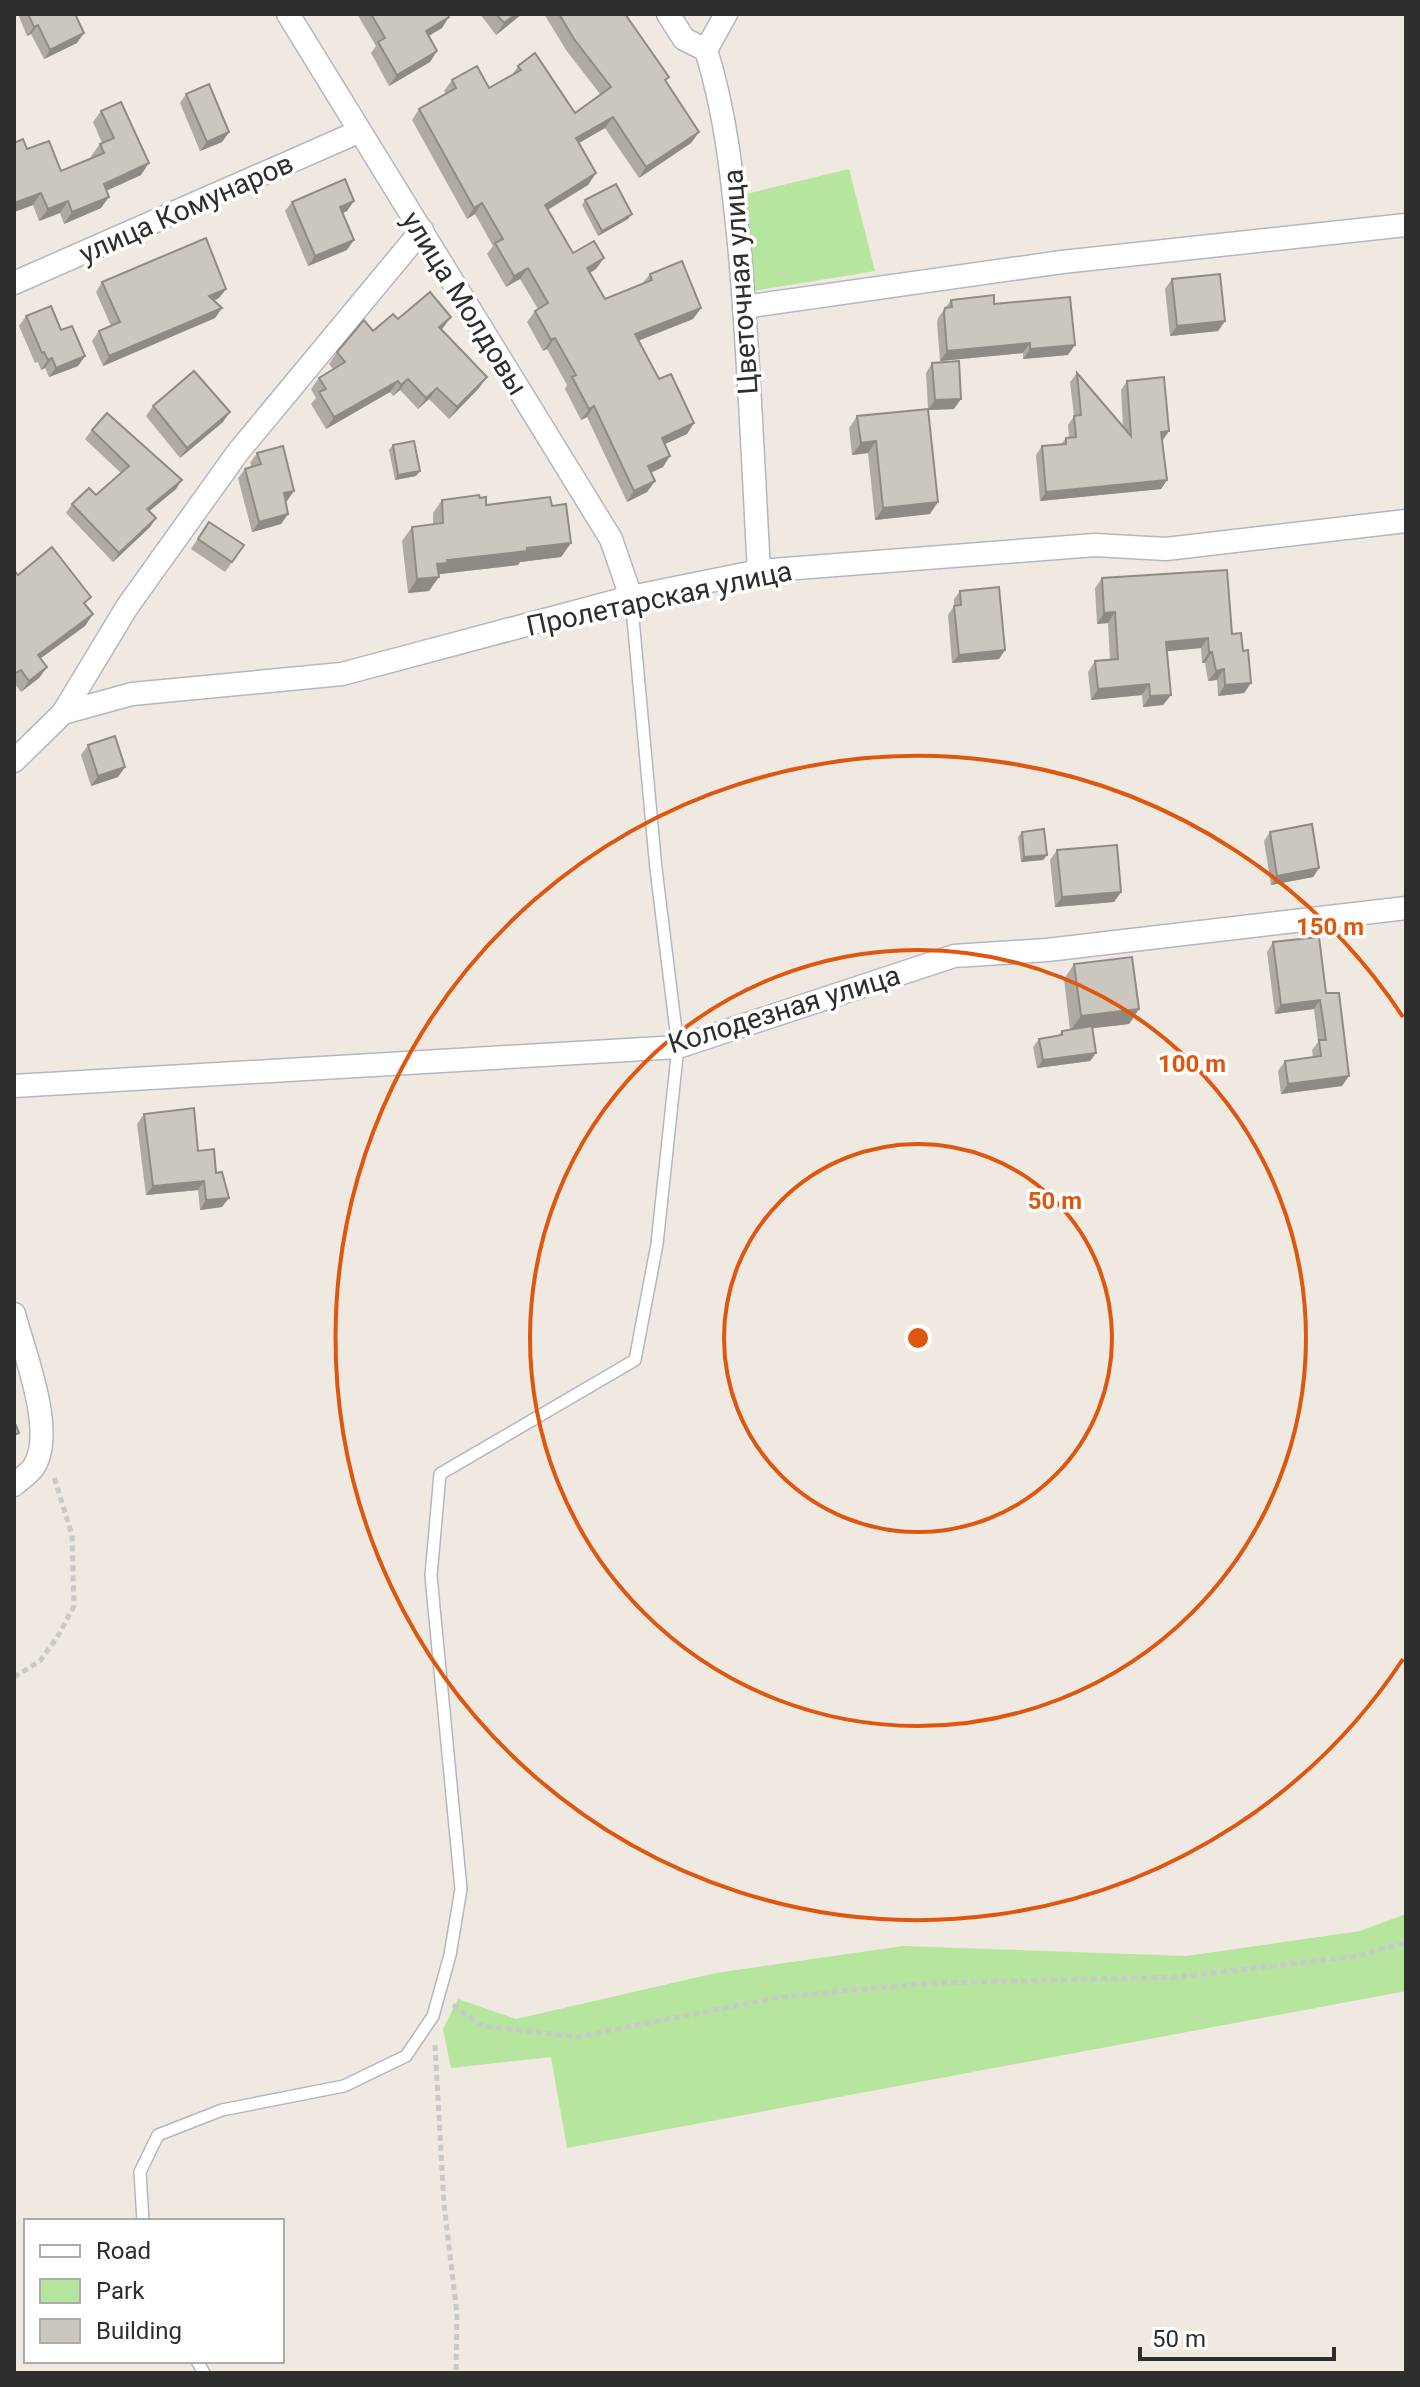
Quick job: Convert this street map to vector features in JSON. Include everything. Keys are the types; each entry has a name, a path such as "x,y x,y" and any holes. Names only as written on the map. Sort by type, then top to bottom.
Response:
{"street":[{"name":"улица Молдовы","path":"288,14 611,539 631,597"},
{"path":"668,14 684,39 706,50 726,14"},
{"name":"Цветочная улица","path":"706,50 720,93 730,149 744,307 759,571"},
{"name":"улица Комунаров","path":"14,283 358,132"},
{"path":"744,307 1062,262 1406,225"},
{"name":"Пролетарская улица","path":"14,761 63,713 127,607 238,452 422,230"},
{"name":"Пролетарская улица","path":"63,713 132,694 342,674 631,597 759,571 1095,545 1166,549 1406,521"},
{"name":"Колодезная улица","path":"14,1086 678,1047 954,956 1047,950 1406,908"},
{"path":"14,1314 40,1412 43,1441 33,1467 14,1485"}],"lane":[{"path":"143,2219 140,2172 158,2135 222,2110 344,2086 406,2056 433,2016 450,1955 461,1889 431,1576 440,1474 635,1360 657,1244 678,1047 656,869 631,597"}],"path":[{"path":"14,1677 40,1661 74,1606 72,1535 43,1441"},
{"path":"439,1996 483,2026 577,2037 781,1997 932,1983 1177,1977 1351,1957 1406,1943"},
{"path":"433,2016 444,2204 457,2314 456,2373"}],"green space":[{"path":"849,169 875,271 753,291 746,194"},
{"path":"1406,1914 1406,1991 567,2148 551,2057 451,2068 443,2029 458,1999 516,2019 716,1973 903,1946 1186,1956 1360,1931"}],"building":[{"path":"28,14 75,14 84,33 50,50 38,25 34,27"},
{"path":"371,14 448,14 449,17 426,31 437,51 397,75 378,42 385,38"},
{"path":"496,14 516,14 504,23"},
{"path":"559,14 625,14 669,77 665,80 699,132 646,167 613,117 576,138 596,173 545,205 573,253 594,241 604,258 587,268 605,299 652,280 650,274 682,261 701,308 635,334 659,379 671,374 694,423 662,438 670,456 648,466 655,481 634,491 594,406 589,409 572,377 576,375 535,311 548,303 528,268 514,276 495,243 503,239 482,203 474,208 419,109 456,88 452,80 477,66 489,88 521,70 518,66 535,53 575,113 611,87"},
{"path":"209,84 229,132 207,142 186,94"},
{"path":"121,102 149,163 104,184 109,197 72,212 68,201 48,209 41,193 14,203 14,143 23,139 27,149 49,141 61,171 104,153 100,144 114,138 101,111"},
{"path":"345,179 354,201 340,207 354,240 315,256 292,202"},
{"path":"616,184 632,214 602,231 585,200"},
{"path":"206,238 226,289 209,296 222,308 109,356 99,331 120,322 102,282"},
{"path":"1220,274 1225,321 1177,326 1172,279"},
{"path":"430,292 451,317 439,327 487,377 457,407 437,388 426,398 408,379 401,385 398,381 334,417 319,392 326,389 319,378 345,362 337,352 364,320 373,331 393,314 398,319"},
{"path":"994,295 994,304 1070,297 1075,345 1030,349 1030,343 947,351 944,313 945,308 952,307 951,300"},
{"path":"51,306 61,330 72,326 85,356 56,368 52,358 48,360 42,353 26,316"},
{"path":"959,361 961,399 935,400 932,363"},
{"path":"194,371 230,412 187,448 153,406"},
{"path":"1077,373 1131,436 1127,381 1164,377 1169,431 1161,432 1167,480 1046,492 1042,446 1066,444 1066,438 1076,437 1074,416 1081,415"},
{"path":"928,409 938,502 883,508 876,441 861,443 857,416"},
{"path":"107,413 182,480 147,509 156,518 119,553 72,504 89,488 96,495 129,466 92,430"},
{"path":"414,441 420,471 398,475 393,445"},
{"path":"283,446 294,491 284,493 288,514 259,522 245,469 261,464 257,453"},
{"path":"479,495 480,498 486,497 486,505 550,497 552,506 566,504 571,543 447,560 448,563 437,564 439,577 417,579 412,527 443,523 442,500"},
{"path":"209,522 244,545 232,562 198,539"},
{"path":"52,547 91,597 84,603 93,614 38,655 47,667 29,681 21,670 14,671 14,570 18,575"},
{"path":"1227,570 1232,634 1241,633 1243,651 1248,650 1251,683 1225,685 1224,669 1216,671 1208,638 1166,642 1171,695 1150,696 1149,684 1098,689 1095,661 1118,659 1115,612 1104,613 1102,578"},
{"path":"999,587 1005,650 959,655 954,606 961,605 960,591"},
{"path":"115,736 125,767 98,776 88,745"},
{"path":"1312,824 1319,868 1277,876 1270,832"},
{"path":"1044,829 1047,855 1024,857 1022,832"},
{"path":"1117,845 1121,892 1062,897 1057,850"},
{"path":"1319,937 1326,993 1339,993 1349,1076 1288,1084 1285,1061 1321,1056 1319,1040 1326,1040 1320,1000 1281,1005 1273,942"},
{"path":"1132,957 1139,1009 1081,1016 1074,964"},
{"path":"1092,1026 1096,1053 1043,1060 1039,1039"},
{"path":"194,1108 198,1151 214,1149 216,1173 222,1172 229,1198 206,1200 204,1181 153,1186 144,1114"}]}
